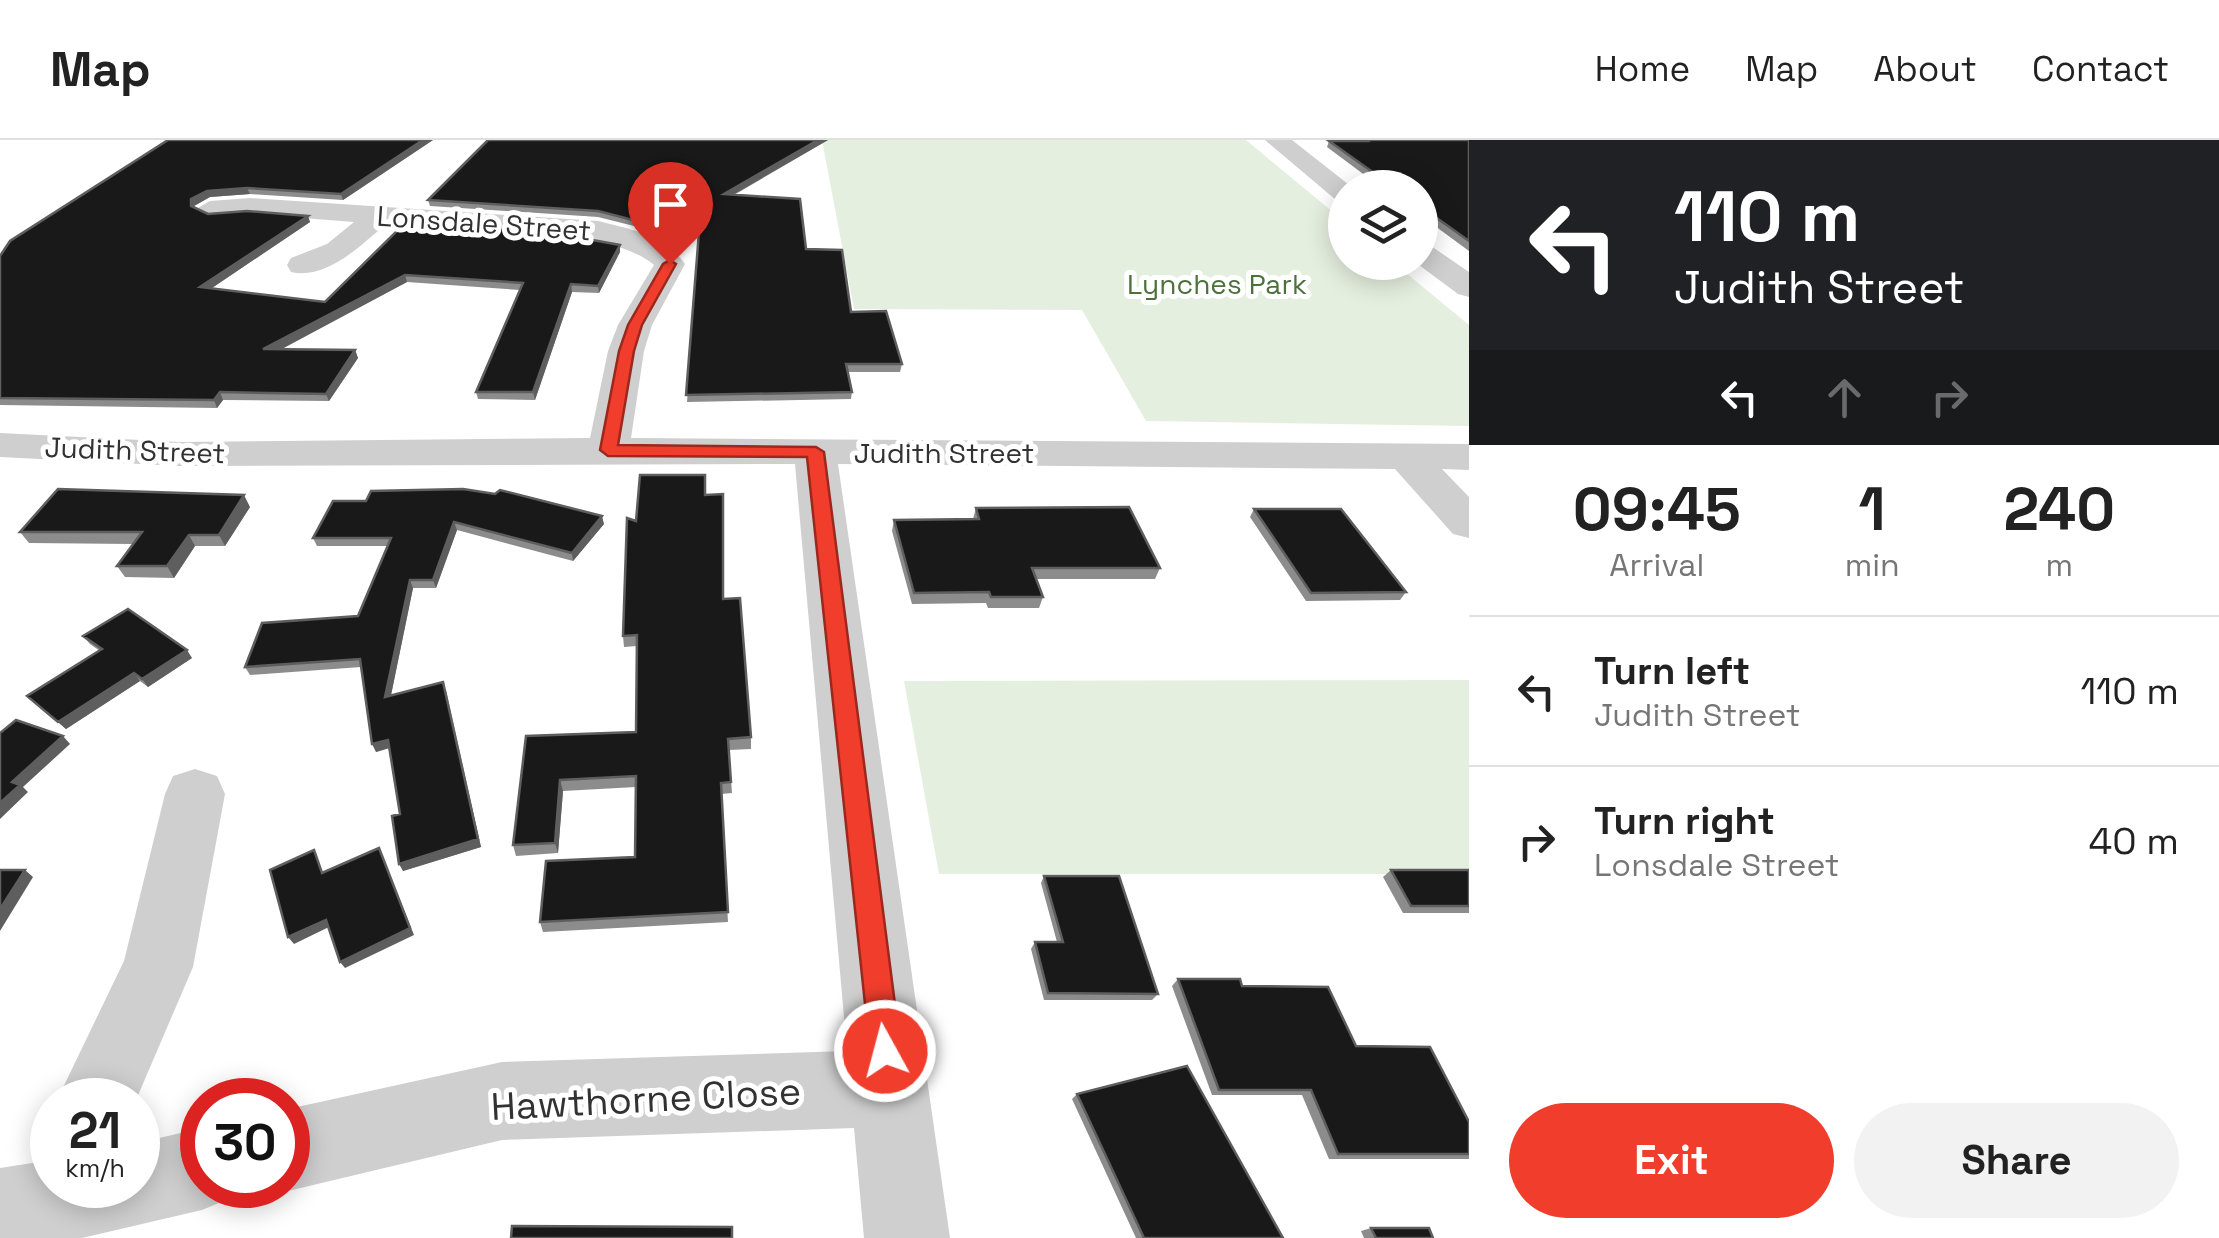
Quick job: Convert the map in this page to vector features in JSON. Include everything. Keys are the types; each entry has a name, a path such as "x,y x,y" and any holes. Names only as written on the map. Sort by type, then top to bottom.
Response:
{"street":[{"path":"1277,140 1328,180"},
{"name":"Lonsdale Street","path":"210,209 250,206 598,230 638,239 658,250 670,264 630,338 608,450"},
{"path":"302,264 338,250 380,214"},
{"path":"1438,239 1453,239"},
{"path":"1438,265 1469,287"},
{"name":"Judith Street","path":"0,445 180,454 608,450 1469,456"},
{"path":"816,452 907,1238"},
{"path":"1408,457 1469,524"},
{"path":"106,1078 158,967 195,794"},
{"name":"Hawthorne Close","path":"310,1145 502,1102 890,1088"}],"green space":[{"name":"Lynches Park","path":"822,140 1246,140 1328,208 1328,280 1415,280 1469,325 1469,426 1146,421 1082,310 854,309"},
{"path":"1469,680 1469,874 939,874 904,681"}],"building":[{"path":"168,140 423,140 341,194 247,188 207,191 191,199 191,206 208,214 247,211 308,216 200,287 325,302 406,222 526,228 620,245 598,286 571,284 533,392 476,392 523,283 405,275 263,349 355,350 326,394 220,392 214,400 0,398 0,256 10,241"},
{"path":"488,140 818,140 724,194 800,199 806,249 842,250 851,312 886,311 902,364 846,364 852,392 686,395 701,207 681,218 639,208 633,220 598,211 428,200"},
{"path":"1469,140 1469,241 1438,219 1438,170 1370,170 1329,141"},
{"path":"640,475 705,475 705,495 723,494 723,599 740,598 751,737 728,739 731,782 721,783 728,912 540,922 546,861 635,857 636,776 560,780 555,843 513,845 526,736 636,732 637,635 623,636 627,518 636,521"},
{"path":"58,489 244,495 219,535 189,535 167,566 117,566 142,532 20,532"},
{"path":"463,489 495,494 500,490 602,516 572,553 454,522 433,580 410,580 385,697 443,682 478,839 399,864 392,816 400,814 388,740 372,744 360,659 245,667 262,623 358,616 391,538 313,538 333,501 366,501 371,491"},
{"path":"1129,507 1160,568 1032,568 1043,597 991,597 989,592 914,593 894,520 979,519 976,508"},
{"path":"1254,509 1341,509 1406,592 1311,593"},
{"path":"128,609 187,650 142,679 134,673 58,722 27,696 102,649 83,636"},
{"path":"16,720 63,736 12,782 20,785 0,803 0,733"},
{"path":"379,848 410,928 340,962 326,920 288,937 270,870 314,850 322,873"},
{"path":"0,870 25,870 0,909"},
{"path":"1391,870 1469,870 1469,906 1411,906"},
{"path":"1044,876 1119,876 1158,994 1048,993 1035,942 1063,942"},
{"path":"1178,979 1240,979 1242,986 1328,987 1356,1046 1430,1047 1469,1122 1469,1154 1338,1154 1311,1090 1219,1090"},
{"path":"1187,1066 1283,1238 1144,1238 1077,1094"},
{"path":"512,1226 732,1227 732,1238 511,1238"},
{"path":"1371,1228 1429,1228 1433,1238 1376,1238"}],"route":[{"path":"670,264 635,325 626,351 608,450 816,452 885,1051"}]}
